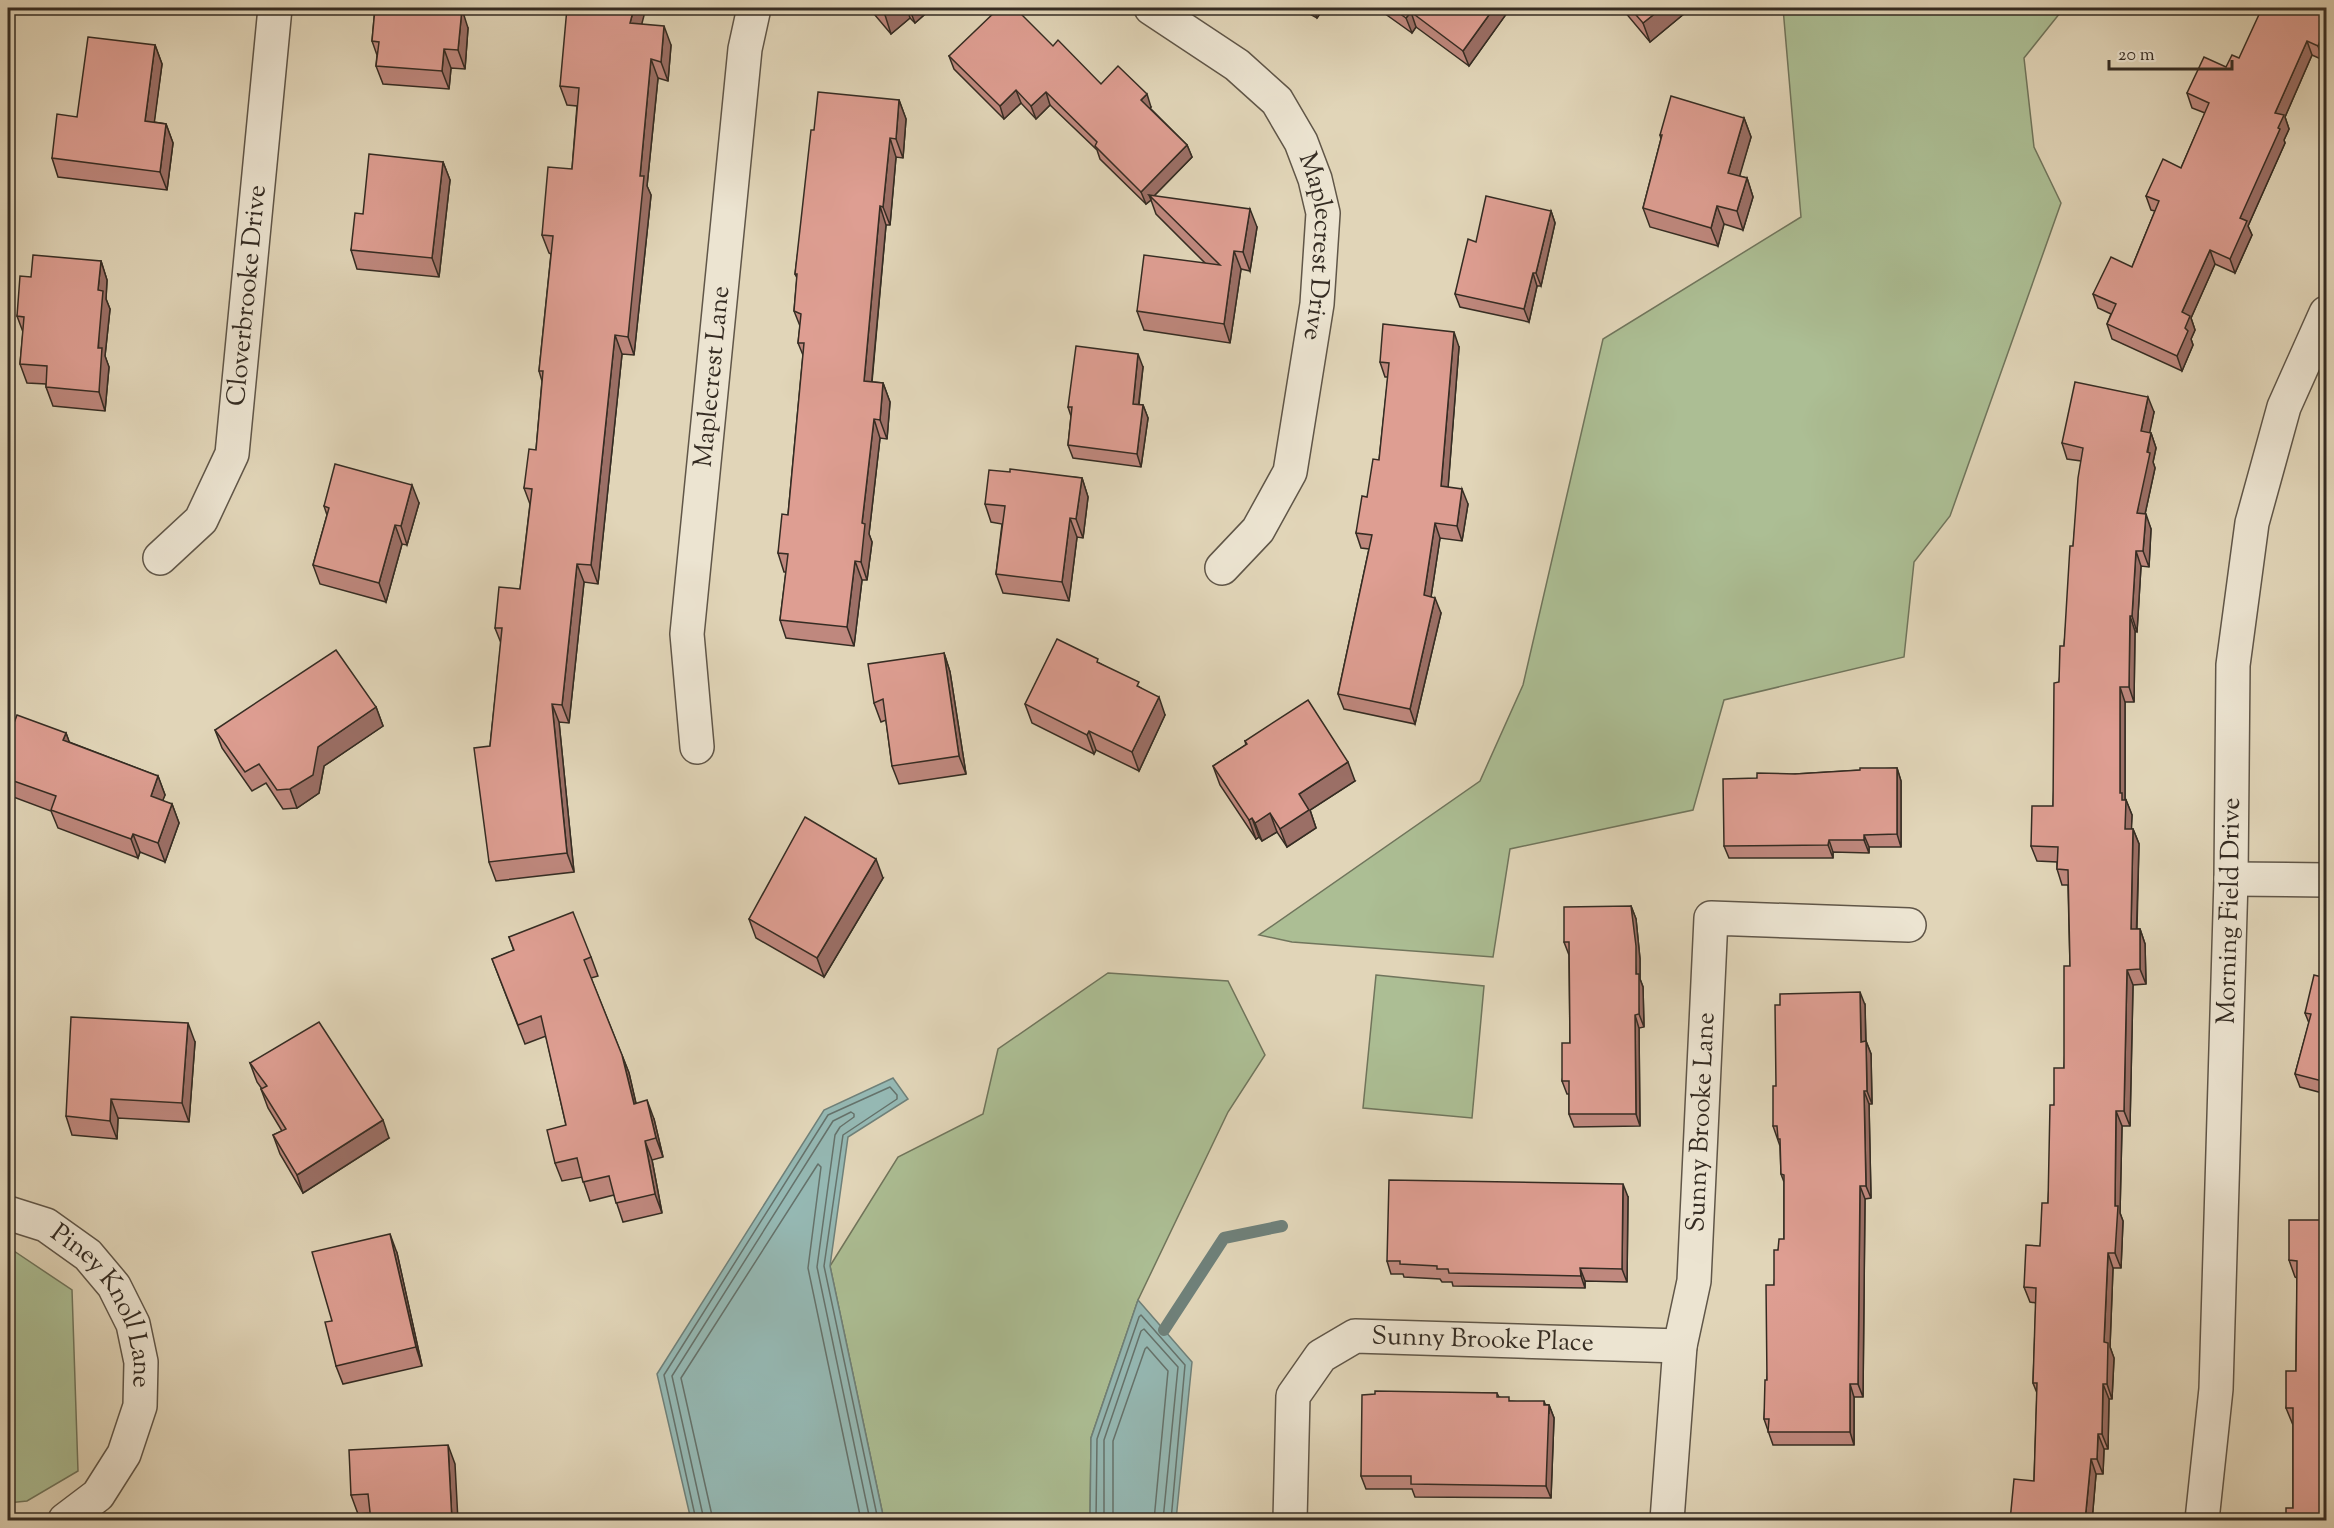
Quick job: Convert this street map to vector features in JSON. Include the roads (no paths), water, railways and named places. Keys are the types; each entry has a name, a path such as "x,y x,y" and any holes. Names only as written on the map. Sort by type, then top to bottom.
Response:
{"street":[{"name":"Cloverbrooke Drive","path":"160,558 201,520 232,454 275,8"},
{"name":"Maplecrest Lane","path":"697,747 687,634 745,49 754,8"},
{"name":"Maplecrest Drive","path":"1151,8 1237,65 1276,101 1300,142 1315,179 1323,213 1317,304 1290,472 1258,530 1222,568"},
{"name":"Morning Field Drive","path":"2202,1521 2216,1389 2231,879 2233,665 2252,523 2284,407 2326,314"},
{"path":"2231,879 2326,880"},
{"name":"Sunny Brooke Lane","path":"1667,1521 1680,1346 1694,1281 1711,918 1909,924"},
{"name":"Piney Knoll Lane","path":"8,1213 46,1225 88,1255 114,1286 133,1324 141,1362 140,1406 124,1454 98,1495 65,1521"},
{"name":"Sunny Brooke Place","path":"1290,1521 1293,1396 1321,1356 1355,1336 1680,1346"}],"water":[{"path":"893,1078 908,1099 848,1137 830,1266 884,1520 691,1520 657,1374 824,1110"},
{"path":"1138,1300 1192,1362 1176,1520 1090,1520 1091,1438"}],"waterway":[{"path":"1164,1330 1224,1238 1282,1226"}]}
